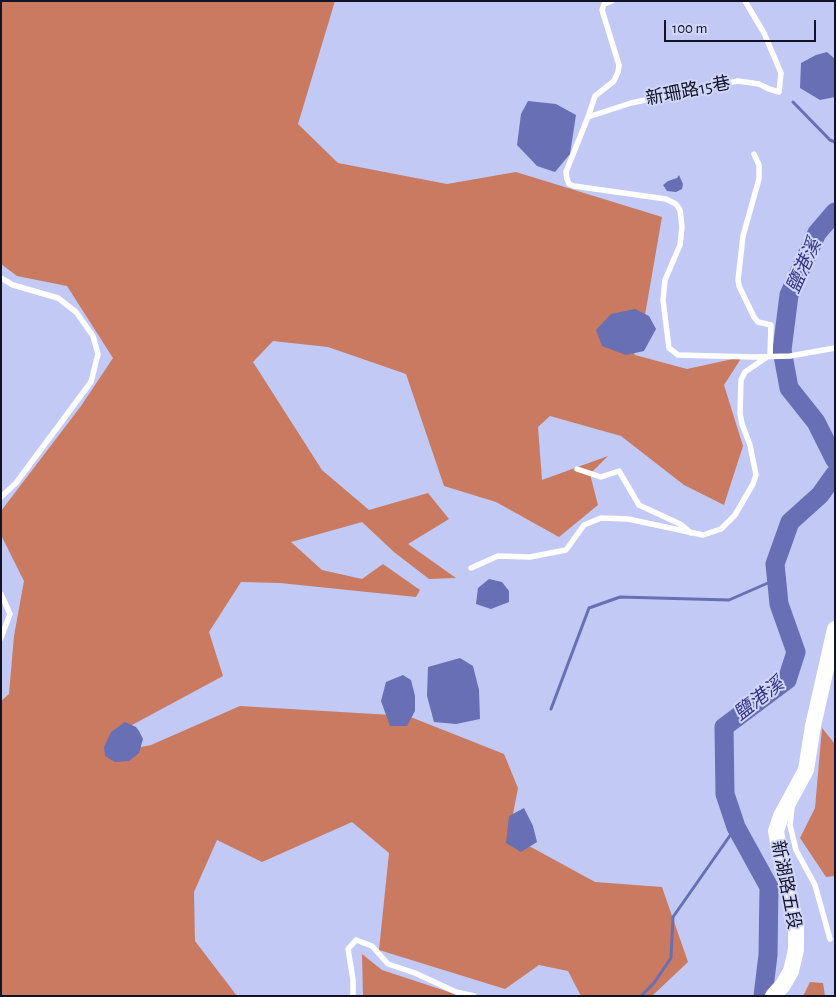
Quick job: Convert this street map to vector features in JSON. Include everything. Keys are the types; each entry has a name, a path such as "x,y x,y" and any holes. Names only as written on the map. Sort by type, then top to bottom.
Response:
{"street":[{"name":"新湖路五段","path":"773,996 783,985 791,971 796,950 796,925 780,860 776,830 781,816 806,770 813,726 835,629"}],"lane":[{"path":"612,1 604,4 602,10 619,65 618,72 614,81 594,96 588,117 566,172 566,179 569,184 666,198 676,204 680,210 682,226 680,245 665,280 663,300 669,348 678,355 754,357 790,356 835,348"},
{"name":"新珊路15巷","path":"588,117 631,103 738,81 759,84 779,92 781,73 764,33 745,1"},
{"path":"754,154 759,165 759,179 743,236 738,280 754,317 758,322 771,326 773,356"},
{"path":"1,278 13,285 58,298 76,312 93,336 98,354 91,382 16,483 1,497"},
{"path":"471,568 498,556 530,557 566,550 584,525 601,518 628,519 703,535 712,533 728,524 753,484 756,475 750,445 741,418 740,386 745,372 773,356"},
{"path":"577,469 601,477 619,471 639,505 680,524 693,534"},
{"path":"1,594 10,614 1,638"},
{"path":"793,795 790,825 796,850 815,884 830,939"},
{"path":"353,996 353,980 348,949 356,940 372,946 388,964 415,973 456,992 474,996"}],"shaded area":[{"path":"1,1 335,1 298,124 338,163 447,184 516,172 662,217 645,315 622,330 635,355 687,369 742,357 724,385 743,446 724,505 684,485 621,436 550,416 538,427 542,480 608,456 590,474 598,505 559,537 496,502 444,486 406,374 328,347 273,341 253,362 322,470 369,510 428,493 449,519 408,544 456,578 429,579 394,552 362,522 291,542 322,570 362,579 383,564 420,590 416,597 280,583 241,582 209,632 223,676 119,732 117,752 151,745 240,706 408,716 504,754 518,788 509,835 595,882 662,887 688,962 652,996 581,996 568,971 539,965 505,989 379,950 389,853 352,822 262,862 217,840 194,892 195,941 237,996 1,996 1,701 9,694 14,636 24,581 1,535 1,511 81,406 113,358 67,286 17,276 1,264"},
{"path":"822,728 835,744 835,876 826,877 800,838 815,808"},
{"path":"362,954 382,970 461,996 363,996"},
{"path":"810,982 823,983 825,996 803,996"}],"water":[{"path":"827,52 835,59 835,97 820,100 800,88 801,63 816,55"},
{"path":"528,101 556,104 576,115 570,154 555,172 537,166 517,145 521,114"},
{"path":"679,175 683,184 682,189 676,192 667,191 663,185"},
{"path":"635,309 649,316 656,329 644,351 626,355 602,346 596,330 611,314"},
{"path":"489,579 502,582 509,591 509,602 491,609 476,604 478,588"},
{"path":"460,658 473,666 479,690 480,719 456,724 434,722 427,696 428,667"},
{"path":"403,675 411,680 415,696 415,711 407,726 390,726 381,701 386,682"},
{"path":"125,722 136,727 143,739 139,753 129,761 115,762 105,756 104,747 111,732"},
{"path":"524,808 533,826 537,842 521,852 506,843 509,816"}],"waterway":[{"path":"793,102 830,140 835,142"},
{"name":"鹽港溪","path":"835,212 817,233 789,295 782,350 789,388 816,422 835,460"},
{"name":"鹽港溪","path":"763,996 768,955 769,887 736,827 725,794 724,727 787,680 796,652 779,604 775,564 790,522 820,495 835,474"},
{"path":"551,709 589,608 620,597 729,600 777,579"},
{"path":"641,996 654,983 671,958 673,917 736,827"}]}
